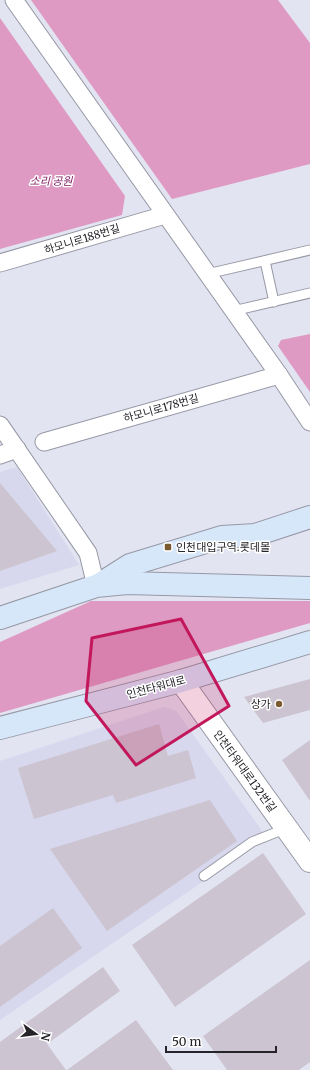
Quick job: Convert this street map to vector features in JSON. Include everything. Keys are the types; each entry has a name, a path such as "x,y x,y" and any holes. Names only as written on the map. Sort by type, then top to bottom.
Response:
{"main road":[{"path":"96,586 130,565 222,537 255,535 306,519"},
{"path":"0,618 96,586 127,583 310,588"},
{"name":"인천타워대로","path":"0,728 180,681 310,642"}],"street":[{"path":"14,0 279,375 310,422"},
{"name":"하모니로188번길","path":"0,264 165,215"},
{"name":"하모니로178번길","path":"44,442 279,375"},
{"path":"0,425 88,553 96,586"},
{"path":"0,455 17,450"},
{"name":"인천타워대로132번길","path":"180,681 309,858"}],"lane":[{"path":"207,274 310,250"},
{"path":"265,261 274,302"},
{"path":"233,311 310,293"},
{"path":"204,876 252,842 286,828"}],"highlighted area":[{"path":"181,619 229,706 136,765 86,701 92,638"}],"shaded area":[{"path":"17,467 79,565 0,589 0,472"},
{"path":"164,707 177,712 267,838 0,1020 0,761"}],"green space":[{"path":"31,0 278,0 310,43 310,164 172,199"},
{"name":"소리 공원","path":"0,18 125,196 122,215 0,249"},
{"path":"310,334 310,392 278,346 281,340"},
{"path":"91,601 310,601 310,623 0,713 0,642"}],"building":[{"path":"0,483 57,551 0,571"},
{"name":"상가","path":"310,679 310,710 263,723 244,697"},
{"path":"159,724 168,756 188,750 196,778 116,803 113,795 34,819 18,768"},
{"path":"310,740 310,801 282,760"},
{"path":"210,800 237,841 107,931 50,849"},
{"path":"263,853 306,914 175,1007 132,945"},
{"path":"53,908 82,948 0,1007 0,946"},
{"path":"310,960 310,1062 299,1070 227,1070 203,1036"},
{"path":"103,967 120,991 47,1044 66,1070 0,1070 0,1042"},
{"path":"136,1020 173,1070 67,1070"}],"place":[{"name":"인천대입구역.롯데몰","path":"168,547"},
{"name":"상가","path":"279,704"}]}
